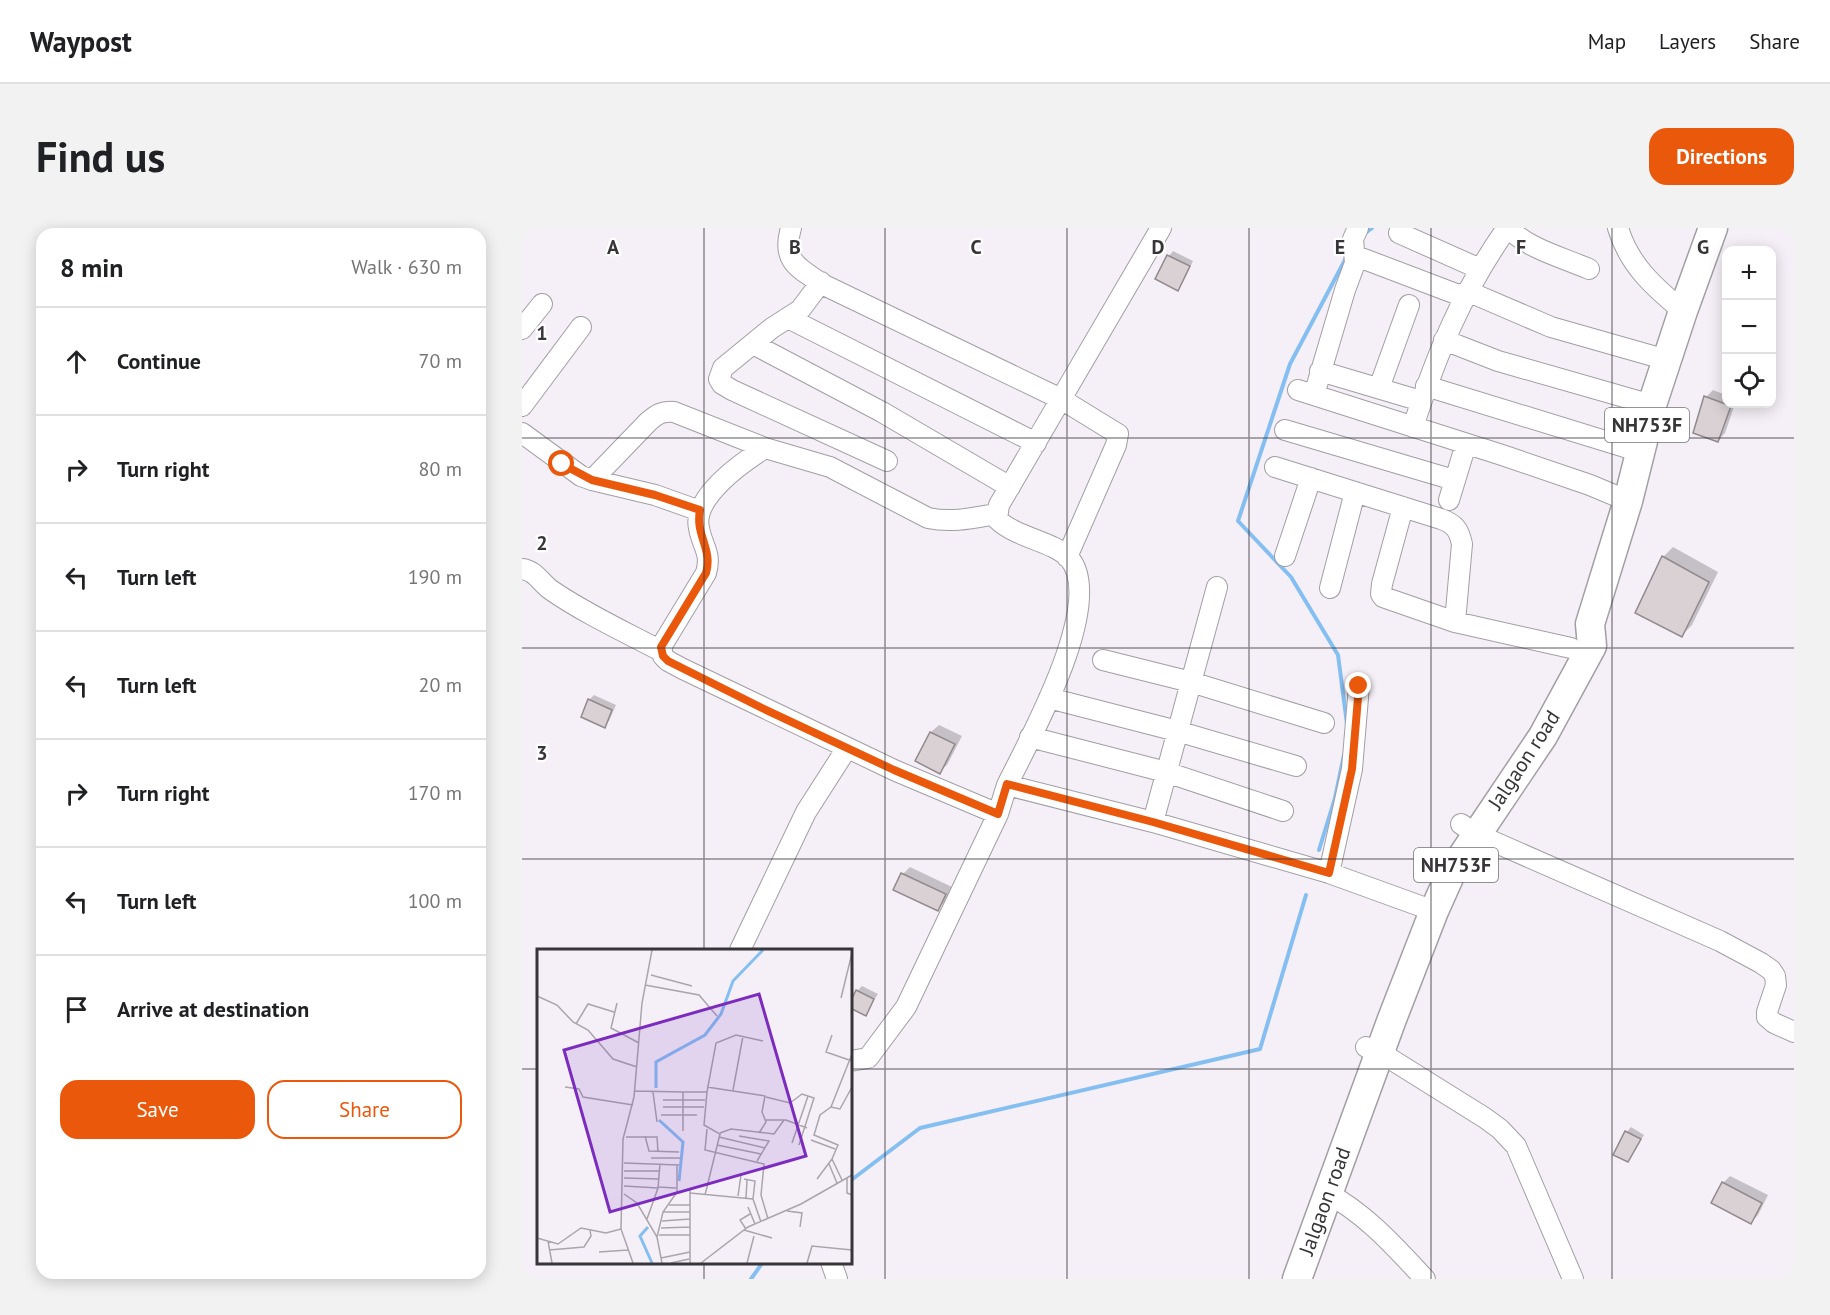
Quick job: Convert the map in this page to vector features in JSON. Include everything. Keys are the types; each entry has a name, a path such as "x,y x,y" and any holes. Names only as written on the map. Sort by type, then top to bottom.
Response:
{"highway":[{"name":"Jalgaon road","path":"1297,1279 1347,1124 1426,907 1451,873 1468,829 1549,726 1592,646 1590,624 1628,501 1652,405 1713,228"},
{"name":"NH753F","path":"1468,829 1535,716 1571,648 1590,624"},
{"name":"NH753F","path":"1283,1279 1328,1180"}],"street":[{"path":"791,228 787,248 792,260 821,282 1062,399 1118,434 1118,439 1067,556"},
{"path":"852,1061 868,1058 906,1007 998,814 1007,784 1049,698 1073,638 1080,590 1078,577 1067,556 1008,528 997,519 996,514 999,505 1161,228"},
{"path":"1358,228 1353,239 1356,256 1320,371 1306,392 1590,485 1628,501"},
{"path":"1413,427 1444,340 1480,269 1507,228 1517,238 1530,245 1589,268"},
{"path":"1618,228 1634,263 1649,282 1683,311"},
{"path":"1399,233 1480,269"},
{"path":"1356,256 1466,294 1551,327 1667,360"},
{"path":"821,282 800,310 723,368 719,376 722,384 887,461"},
{"path":"522,329 542,304"},
{"path":"1379,388 1409,305"},
{"path":"788,318 1036,443"},
{"path":"522,406 581,327"},
{"path":"1444,340 1498,361 1652,405"},
{"path":"753,344 882,412 1010,487"},
{"path":"1320,371 1379,388 1424,393 1641,452"},
{"path":"592,480 648,422 665,411 675,412 765,448 830,467 928,518 957,521 996,514"},
{"path":"1285,430 1454,480"},
{"path":"522,433 562,464 592,480 655,495 700,510"},
{"path":"1449,500 1466,444"},
{"path":"661,651 661,647 706,573 709,556 699,528 700,510 704,501 744,461 765,448"},
{"path":"1275,466 1455,526 1460,533 1462,544 1455,622"},
{"path":"1285,556 1311,478"},
{"path":"1330,588 1355,492"},
{"path":"1403,507 1381,594 1387,600 1455,622 1571,648"},
{"path":"522,569 534,573 544,585 561,596 661,651 668,661 683,669 847,748 998,814"},
{"path":"1153,822 1216,587"},
{"path":"1103,660 1191,682 1324,723"},
{"path":"1329,873 1352,769 1359,686"},
{"path":"1049,698 1177,731 1296,766"},
{"path":"1030,737 1166,772 1283,812"},
{"path":"741,949 806,812 847,748"},
{"path":"1007,784 1153,822 1329,873 1426,907"},
{"path":"1468,829 1720,941 1766,966 1772,970 1776,985 1767,1017 1774,1023 1794,1032"},
{"path":"1373,1050 1485,1118 1511,1139 1573,1279"},
{"path":"1328,1180 1347,1204 1373,1226 1425,1279"},
{"path":"831,1264 837,1279"}],"building":[{"path":"1167,255 1190,266 1178,291 1155,279"},
{"path":"1704,396 1722,403 1722,408 1730,408 1718,442 1693,433"},
{"path":"1662,556 1709,582 1682,637 1635,613"},
{"path":"588,699 612,710 605,728 581,717"},
{"path":"930,732 955,744 940,774 915,761"},
{"path":"901,873 946,894 938,911 893,890"},
{"path":"856,990 874,999 866,1016 852,1009 852,999"},
{"path":"1625,1131 1641,1139 1628,1162 1613,1155"},
{"path":"1722,1182 1762,1203 1751,1224 1711,1203"}],"waterway":[{"path":"1363,235 1372,228"},
{"path":"1346,258 1290,364 1238,521 1291,577 1338,655 1347,724"},
{"path":"1319,850 1335,798 1344,755"},
{"path":"852,1179 920,1128 1260,1049 1306,895"},
{"path":"751,1279 762,1264"}],"route":[{"path":"562,464 592,480 655,495 700,510 699,528 709,556 709,564 706,573 661,647 663,656 668,661 894,770 998,814 1007,784 1153,822 1329,873 1352,769 1359,686"}]}
